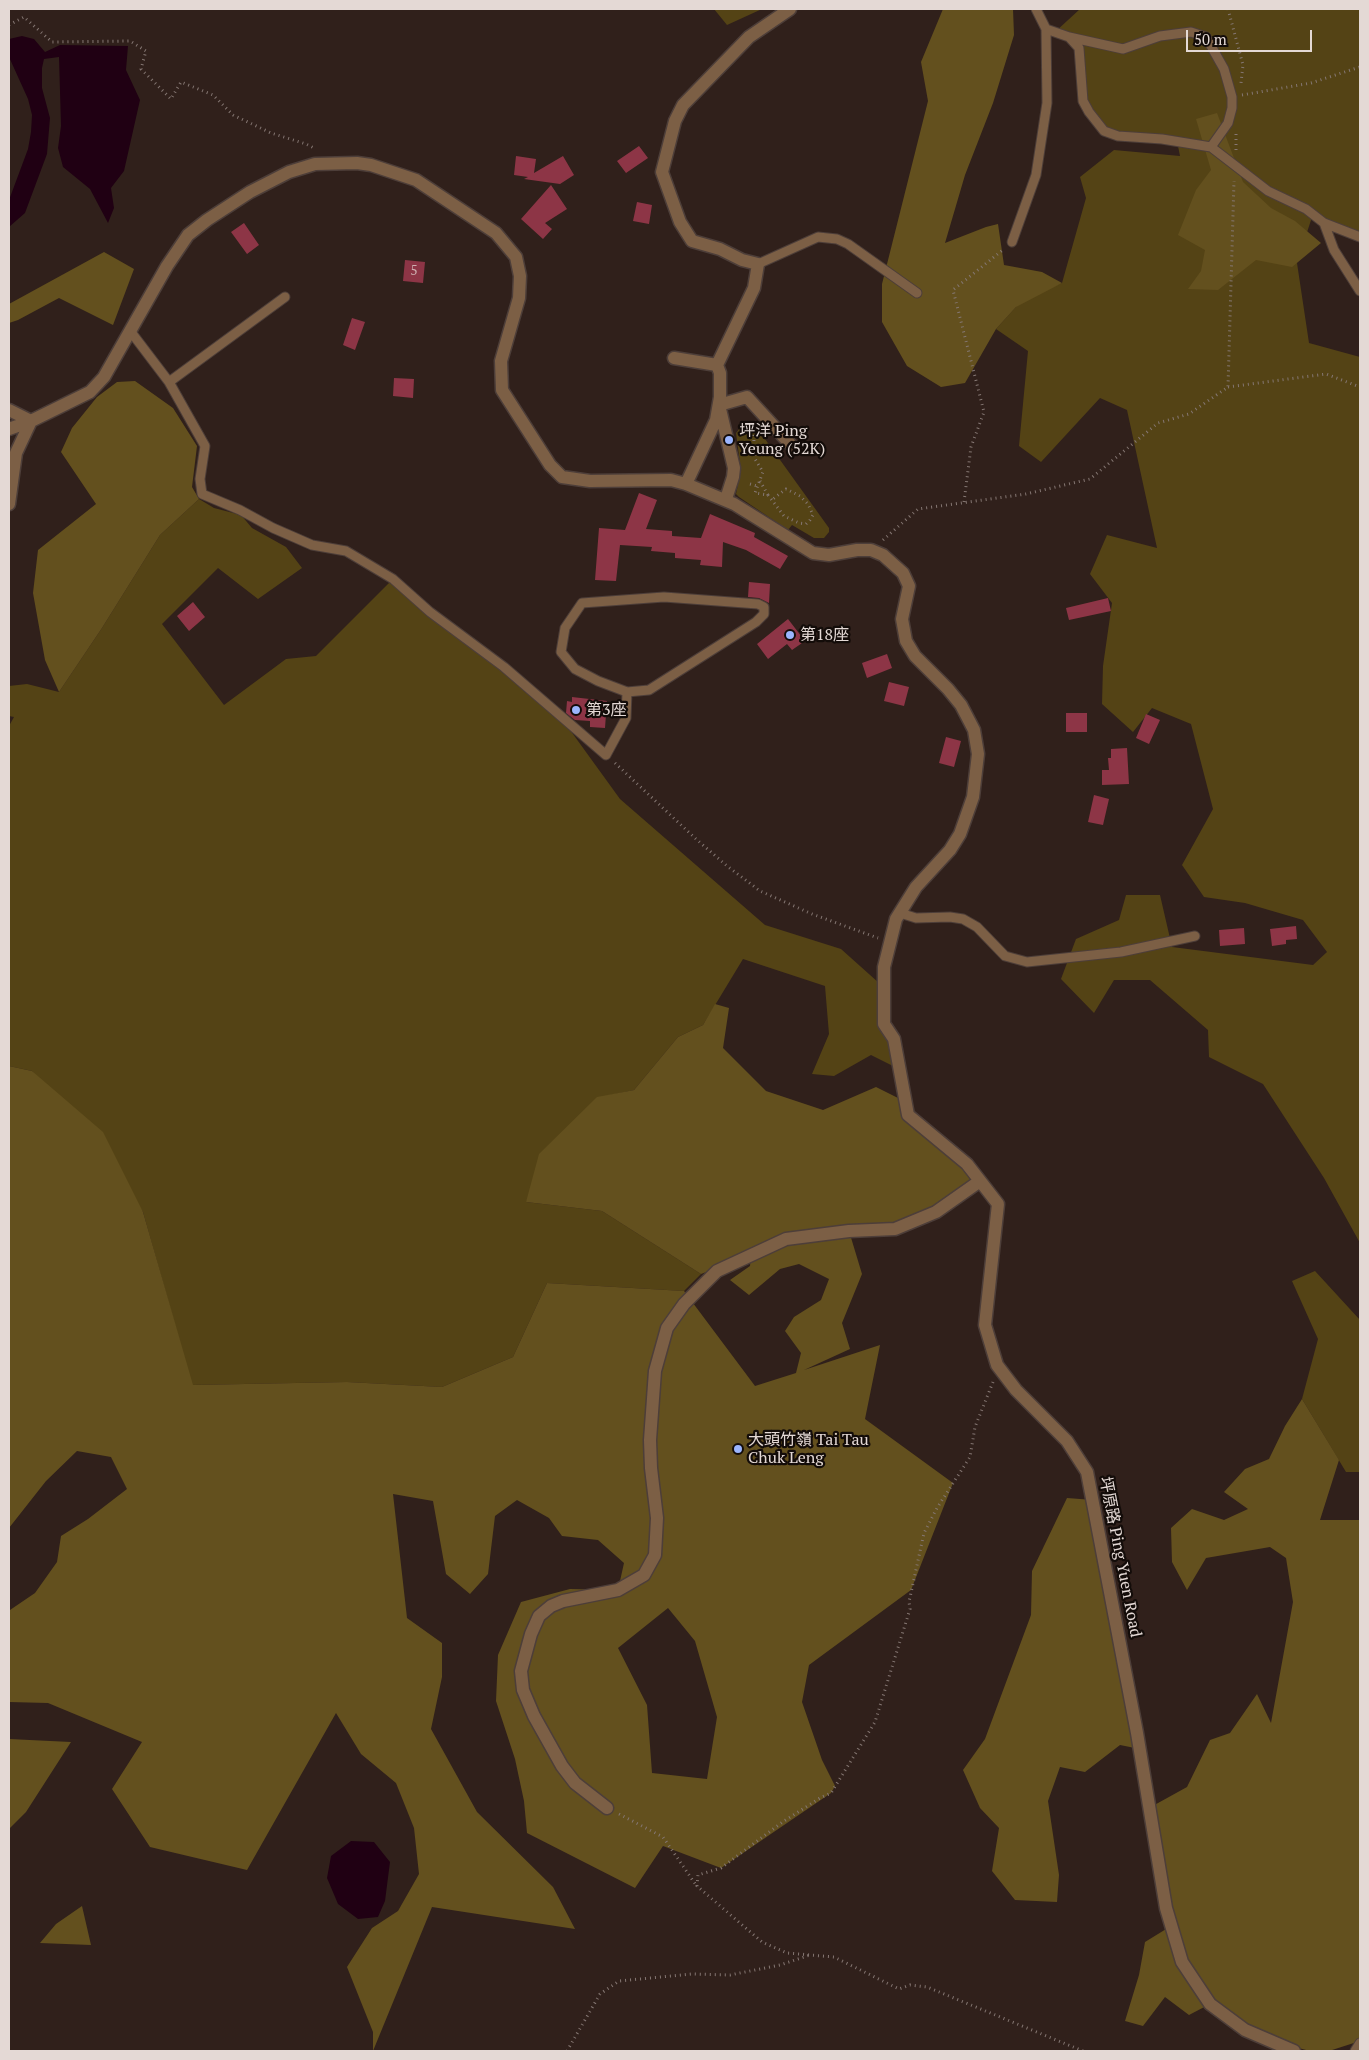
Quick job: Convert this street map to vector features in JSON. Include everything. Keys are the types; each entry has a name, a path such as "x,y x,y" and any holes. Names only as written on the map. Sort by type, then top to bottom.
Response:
{"street":[{"path":"686,484 716,420 719,405 720,373 717,365 754,288 758,264 742,260 720,249 692,241 680,222 662,172 675,121 683,105 749,37 790,9"},
{"path":"9,429 31,421 90,392 104,378 167,266 188,235 207,220 250,192 289,172 315,164 338,162 371,164 416,180 496,234 516,256 520,276 519,298 500,362 502,390 550,466 562,477 590,481 671,480 726,500 813,553 828,555 871,550"},
{"path":"674,358 717,365"},
{"path":"719,405 746,398 792,446"},
{"path":"719,405 734,468 726,500"},
{"path":"9,410 31,421"},
{"path":"9,504 16,453 31,421"},
{"name":"坪原路 Ping Yuen Road","path":"871,550 894,563 906,577 909,586 902,619 906,641 915,656 961,705 970,721 978,747 973,797 960,834 950,850 916,887 900,913 884,967 884,1024 894,1039 908,1115 967,1164 998,1204 985,1325 1000,1368 1016,1390 1067,1441 1087,1472 1134,1714 1166,1908 1182,1962 1210,2004 1245,2030 1294,2051"},
{"path":"607,1808 574,1783 562,1766 534,1716 523,1690 521,1671 531,1634 539,1616 551,1606 563,1601 618,1590 644,1575 655,1555 658,1518 651,1468 650,1440 655,1371 667,1328 684,1304 717,1271 786,1239 849,1231 895,1229 936,1212 980,1181"}],"lane":[{"path":"1012,242 1036,175 1047,103 1046,29 1036,9"},
{"path":"1046,29 1123,49 1160,36 1191,32 1206,37 1224,69 1237,98 1228,123 1211,146"},
{"path":"1069,36 1079,48 1083,101 1104,131 1118,136 1162,139 1211,146 1268,191 1306,209 1324,223 1360,237"},
{"path":"1324,223 1334,250 1360,291"},
{"path":"758,264 818,237 837,239 848,244 917,293"},
{"path":"169,382 285,297"},
{"path":"131,332 169,382 204,446 200,479 202,494 312,545 346,550 393,579 430,612 504,667 606,755 626,718 627,692"},
{"path":"664,597 758,604 764,607 764,614 756,622 649,690 627,692 575,669 561,652 565,628 582,603 664,597"},
{"path":"900,913 916,918 950,917 963,919 977,927 1005,956 1027,962 1121,952 1195,936"},
{"path":"1355,2051 1360,2043"}],"path":[{"path":"1228,9 1243,65 1241,84"},
{"path":"9,25 24,17 52,42 130,41 146,51 141,69 171,99 182,82 190,85 214,95 233,115 271,133 306,144 338,162"},
{"path":"1237,98 1311,83 1360,67"},
{"path":"1235,160 1237,131"},
{"path":"1228,387 1234,178"},
{"path":"964,502 970,446 984,412 953,290 1012,242"},
{"path":"871,550 918,509 1026,494 1090,479 1158,423 1189,414 1228,387 1326,374 1360,387"},
{"path":"759,411 753,423 752,431 756,459 763,472 755,492 768,495"},
{"path":"760,480 768,495 773,499 784,516 806,524 813,515 808,504 800,496 786,489 773,499"},
{"path":"750,484 757,486"},
{"path":"606,755 696,839 760,891 850,930 891,942"},
{"path":"697,1886 698,1875 721,1868 784,1821 831,1793 875,1722 910,1609 909,1602 924,1533 937,1508 970,1457 974,1426 1000,1368"},
{"path":"607,1808 663,1836 697,1886 762,1942 787,1953 834,1957 899,1989 910,1985 927,1987 1083,2051"},
{"path":"567,2051 600,1994 620,1981 692,1974 730,1976 780,1965 812,1954"}],"shaded area":[{"path":"714,9 762,9 727,25"},
{"path":"943,9 1013,9 1014,35 993,103 965,175 945,243 998,224 1004,265 1042,272 1062,283 1016,307 996,329 965,383 941,387 907,366 882,322 882,284 928,101 921,62"},
{"path":"1080,9 1360,9 1360,233 1313,214 1297,263 1309,343 1360,357 1360,1243 1324,1178 1263,1084 1209,1057 1208,1030 1150,980 1114,980 1094,1013 1061,979 1076,939 1119,920 1126,895 1160,895 1172,947 1313,965 1327,952 1303,920 1245,903 1204,897 1182,865 1213,809 1191,724 1152,708 1133,732 1102,704 1103,666 1112,603 1090,574 1107,535 1157,548 1127,410 1100,398 1041,462 1019,446 1028,351 996,329 1024,298 1062,283 1086,198 1080,177 1114,150 1180,156 1177,141 1112,134 1089,112 1079,48 1055,32"},
{"path":"22,36 34,39 45,52 60,45 128,46 126,70 140,100 124,171 111,188 114,208 108,223 90,189 63,167 58,148 61,126 59,57 44,59 42,68 42,88 50,118 47,154 25,213 9,227 9,200 28,149 31,132 32,115 28,99 9,57 9,39"},
{"path":"1217,113 1243,182 1271,208 1295,221 1321,243 1292,267 1256,260 1218,290 1188,289 1201,271 1205,250 1178,235 1196,190 1211,170 1196,119"},
{"path":"104,252 134,269 113,325 59,298 9,323 9,304"},
{"path":"135,381 173,408 197,446 192,487 199,499 160,535 102,628 59,692 45,660 33,593 38,550 96,504 61,452 72,428 97,397 117,382"},
{"path":"747,427 765,439 829,528 829,532 824,538 814,538 792,525 788,530 736,494 741,470 736,433 740,428"},
{"path":"199,499 214,508 241,515 252,528 286,547 302,568 258,599 218,568 162,624 224,705 286,659 316,656 393,579 557,712 620,799 765,925 841,949 879,983 893,1066 871,1055 834,1076 812,1074 829,1034 825,986 743,959 703,1025 678,1037 634,1090 597,1098 526,1202 602,1211 701,1274 684,1291 547,1283 513,1357 442,1387 347,1382 192,1385 143,1212 32,1071 9,1066 9,726 14,717 9,716 9,686 27,684 59,692 102,628 160,535"},
{"path":"715,1004 729,1008 723,1048 766,1091 823,1110 876,1087 906,1102 980,1181 929,1214 865,1230 849,1231 862,1274 842,1323 850,1349 804,1370 880,1345 865,1419 953,1483 911,1590 809,1665 802,1702 822,1760 835,1786 831,1793 721,1868 663,1846 635,1888 527,1833 524,1801 515,1759 496,1701 498,1655 521,1602 570,1589 618,1590 624,1563 598,1540 562,1536 549,1518 517,1500 495,1516 488,1574 470,1594 446,1574 433,1501 393,1494 407,1618 442,1643 442,1677 431,1729 477,1812 553,1887 575,1929 432,1907 373,2051 373,2032 347,1967 372,1928 398,1911 419,1874 414,1828 396,1783 361,1754 336,1713 247,1870 150,1847 112,1789 142,1742 48,1703 9,1702 9,1610 35,1593 57,1562 61,1536 88,1519 127,1489 111,1457 77,1451 46,1481 9,1528 9,1066 32,1071 103,1132 143,1212 193,1385 347,1382 442,1387 513,1357 547,1283 684,1291 755,1386 796,1373 801,1353 785,1331 794,1317 821,1300 829,1279 799,1264 780,1269 749,1295 730,1280 750,1266 751,1255 701,1274 602,1211 526,1202 539,1154 597,1097 634,1090 678,1037 703,1025","holes":["668,1608 695,1641 717,1717 707,1779 652,1773 647,1705 618,1648"]},
{"path":"1315,1271 1360,1320 1360,1472 1346,1472 1302,1399 1318,1339 1292,1281"},
{"path":"1302,1399 1339,1460 1320,1520 1360,1520 1360,2041 1329,2051 1310,2051 1271,2041 1210,2004 1189,2015 1165,1997 1143,2026 1125,2021 1139,1975 1145,1942 1171,1926 1149,1808 1187,1787 1210,1740 1230,1733 1257,1694 1271,1723 1293,1602 1286,1558 1270,1547 1206,1558 1187,1590 1172,1562 1171,1528 1192,1509 1224,1520 1248,1509 1224,1492 1245,1469 1269,1459 1285,1426"},
{"path":"1067,1498 1093,1500 1140,1749 1120,1745 1085,1772 1060,1767 1048,1801 1059,1875 1057,1902 1015,1900 992,1871 999,1828 980,1808 963,1770 985,1739 1031,1615 1032,1571"},
{"path":"9,1739 71,1742 26,1812 9,1829"},
{"path":"351,1841 374,1842 390,1862 385,1901 378,1917 358,1919 338,1904 327,1878 331,1856"},
{"path":"82,1906 91,1945 40,1943 56,1924"}],"building":[{"path":"639,146 648,158 626,173 617,161"},
{"path":"516,156 536,159 534,173 563,156 574,175 560,184 524,179 528,177 514,175"},
{"path":"551,185 567,209 545,223 552,229 543,239 521,219"},
{"path":"637,202 652,205 649,224 633,221"},
{"path":"244,223 259,245 247,254 231,232"},
{"path":"405,260 425,262 423,283 403,281"},
{"path":"352,318 365,322 355,350 343,345"},
{"path":"394,378 414,379 413,398 393,396"},
{"path":"639,493 657,500 646,529 672,531 672,536 701,538 710,514 755,533 754,537 788,556 780,569 746,550 723,542 722,567 700,565 701,560 675,558 675,553 651,551 652,547 620,545 616,581 595,580 599,528 625,530"},
{"path":"749,582 770,584 769,603 759,598 748,597"},
{"path":"1108,598 1111,611 1069,620 1066,608"},
{"path":"193,602 205,617 189,631 177,616"},
{"path":"788,619 805,641 792,650 787,644 768,659 757,644"},
{"path":"887,654 892,668 867,678 862,663"},
{"path":"889,682 909,687 904,706 884,701"},
{"path":"572,697 607,701 605,728 590,727 590,721 575,720 566,713 567,701 572,702"},
{"path":"1066,713 1087,713 1087,732 1066,732"},
{"path":"1146,714 1160,720 1149,744 1136,738"},
{"path":"946,737 961,741 954,767 939,763"},
{"path":"1127,748 1129,784 1102,785 1102,770 1109,770 1108,758 1111,758 1111,749"},
{"path":"1094,795 1109,799 1103,825 1088,822"},
{"path":"1296,926 1297,939 1286,940 1286,944 1272,946 1270,929"},
{"path":"1244,928 1245,944 1220,946 1219,930"}],"place":[{"name":"坪洋 Ping Yeung (52K)","path":"729,440"},
{"name":"第18座","path":"790,635"},
{"name":"第3座","path":"576,710"},
{"name":"大頭竹嶺 Tai Tau Chuk Leng","path":"738,1449"}]}
